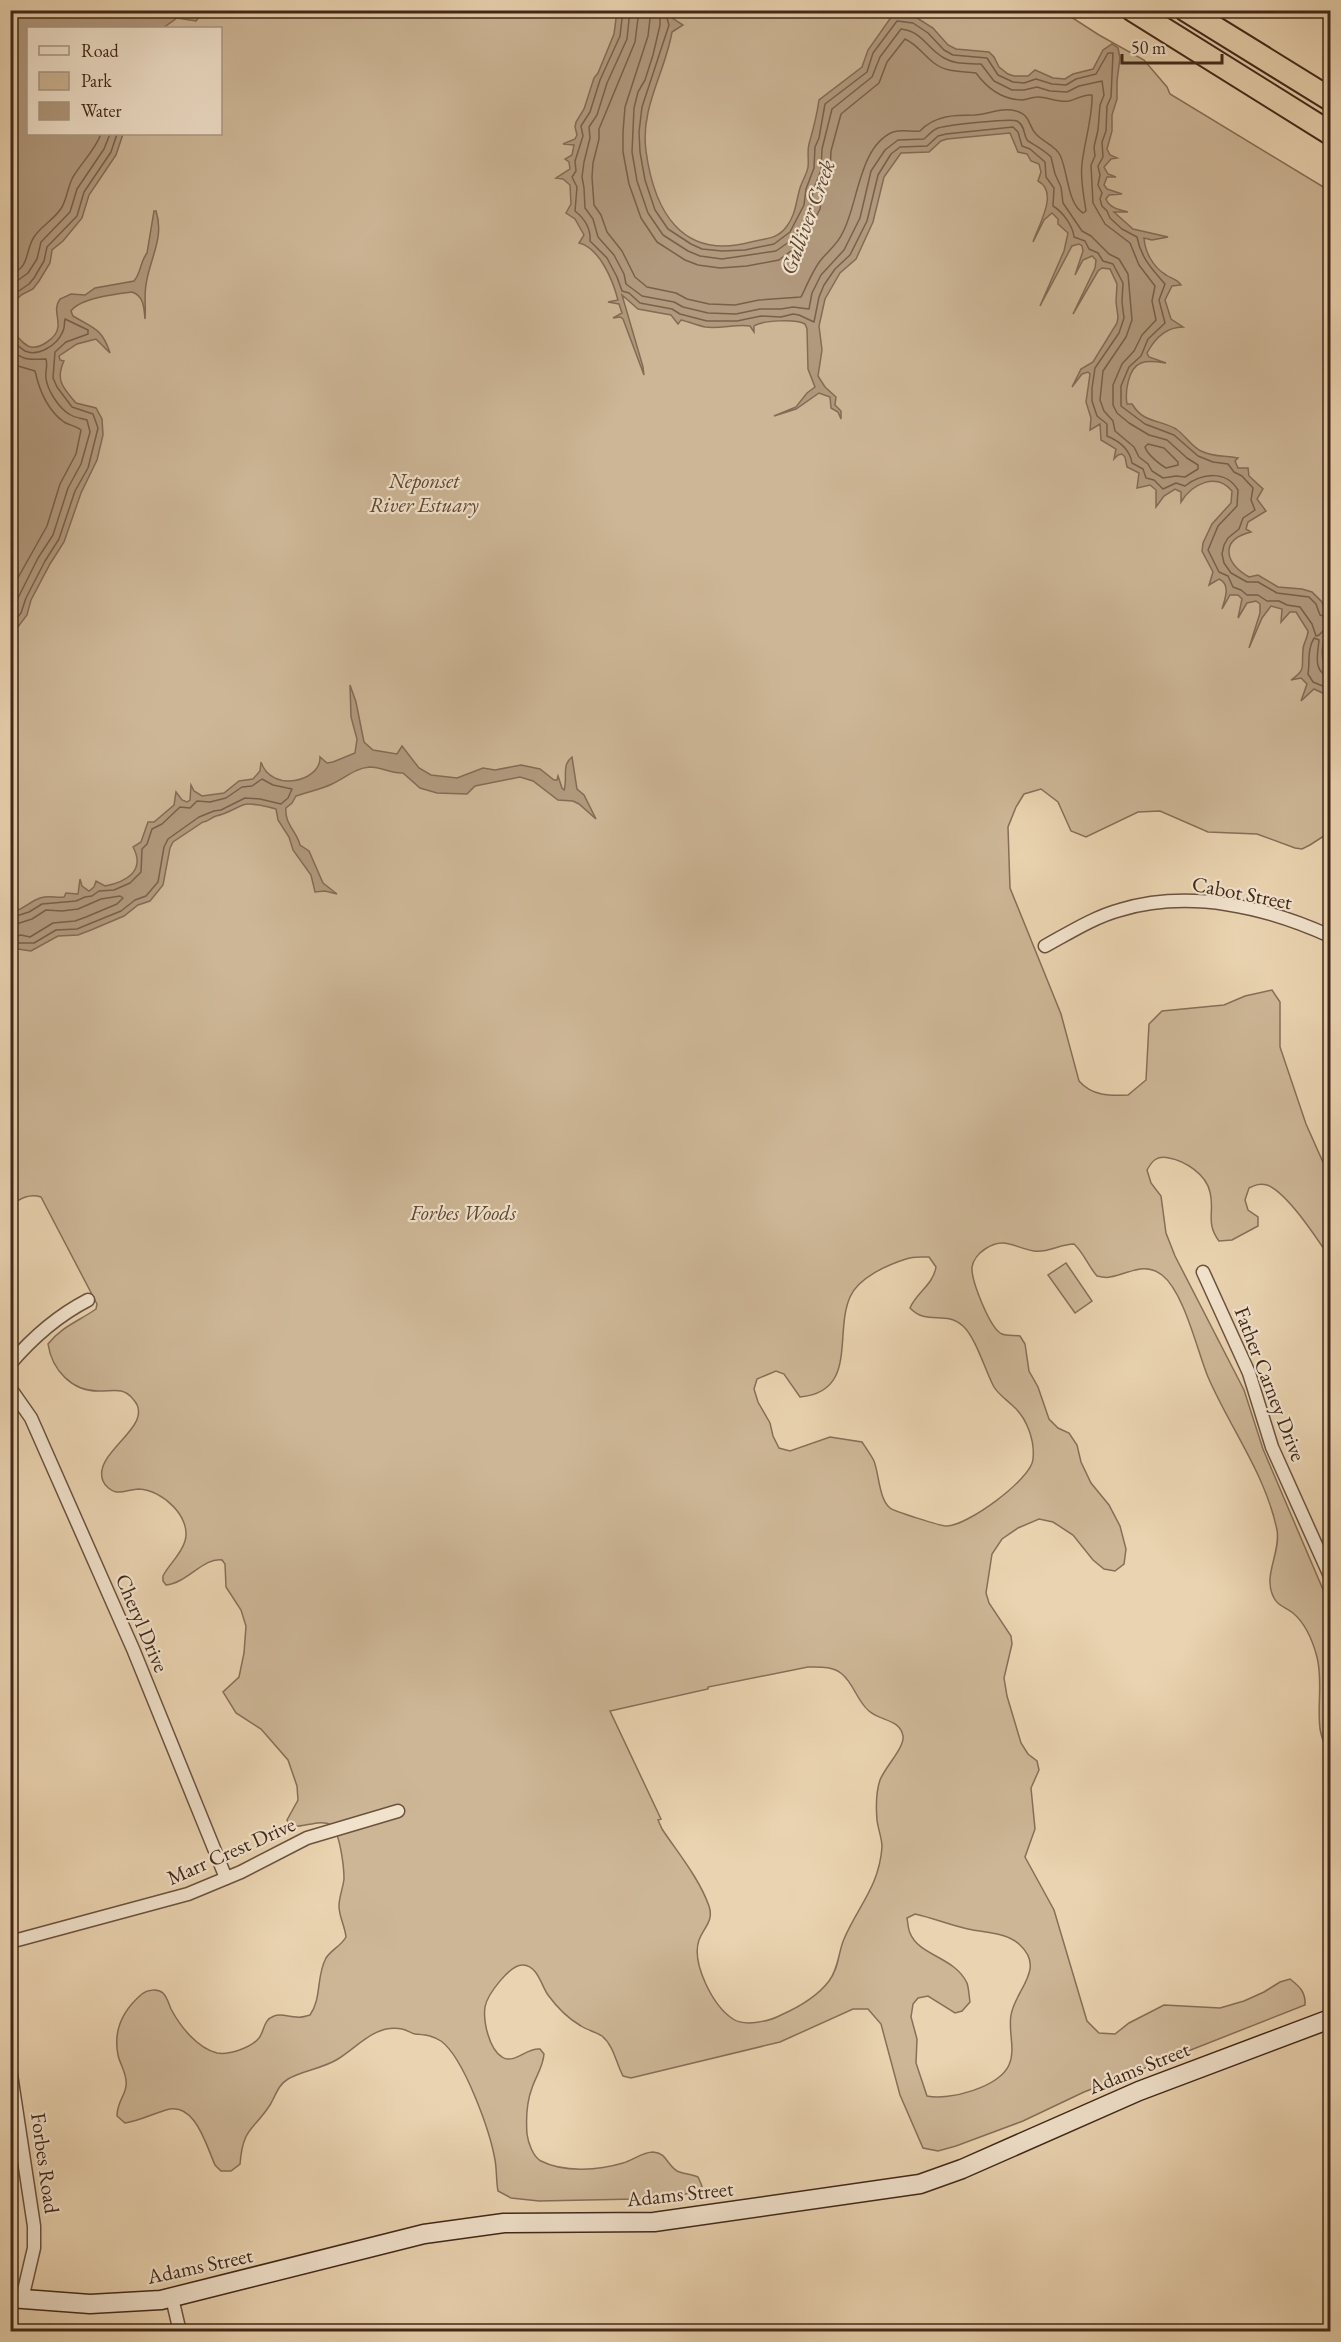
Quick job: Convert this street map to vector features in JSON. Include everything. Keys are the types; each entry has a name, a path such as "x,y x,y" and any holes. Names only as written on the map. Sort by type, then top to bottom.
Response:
{"highway":[{"path":"1133,10 1330,132"},
{"path":"1158,10 1330,117"},
{"path":"1186,10 1330,99"},
{"path":"1207,10 1330,86"}],"main road":[{"name":"Adams Street","path":"16,2299 110,2304 172,2298 424,2234 467,2226 520,2222 654,2222 920,2184 962,2169 1147,2088 1330,2019"}],"street":[{"name":"Cabot Street","path":"1045,946 1109,914 1133,906 1175,900 1209,902 1266,913 1330,936"},
{"name":"Father Carney Drive","path":"1203,1272 1249,1373 1272,1447 1330,1576"},
{"path":"10,1364 45,1327 88,1300"},
{"name":"Cheryl Drive","path":"10,1388 31,1418 133,1649 226,1878"},
{"name":"Marr Crest Drive","path":"10,1942 175,1898 226,1878 307,1838 398,1811"},
{"name":"Forbes Road","path":"10,2068 34,2226 32,2258 16,2299"},
{"path":"172,2298 180,2331"}],"green space":[{"path":"11,11 1062,11 1144,60 1167,87 1170,94 1330,191 1330,832 1302,849 1257,834 1208,832 1160,811 1138,812 1086,837 1071,831 1058,802 1041,789 1024,794 1008,827 1010,888 1061,1014 1079,1081 1090,1090 1108,1095 1128,1095 1146,1080 1149,1024 1162,1011 1224,1005 1245,996 1272,990 1280,1002 1280,1047 1306,1124 1330,1178 1330,1258 1293,1206 1275,1189 1267,1185 1262,1184 1249,1188 1245,1200 1248,1210 1258,1217 1258,1226 1232,1240 1219,1241 1212,1228 1212,1205 1208,1185 1194,1169 1182,1162 1161,1157 1155,1160 1147,1170 1151,1183 1161,1196 1166,1233 1175,1256 1244,1390 1263,1449 1330,1606 1330,1759 1320,1729 1320,1675 1313,1645 1301,1622 1277,1602 1270,1588 1278,1538 1271,1509 1256,1470 1208,1377 1189,1322 1170,1283 1162,1275 1149,1269 1108,1277 1097,1276 1074,1244 1034,1251 998,1243 985,1249 975,1259 972,1267 978,1293 992,1323 1002,1334 1020,1336 1025,1344 1029,1371 1038,1387 1049,1419 1058,1428 1069,1433 1077,1445 1081,1462 1091,1483 1109,1505 1120,1526 1126,1549 1124,1564 1115,1571 1104,1569 1093,1560 1073,1535 1053,1522 1039,1519 1018,1528 1002,1539 992,1554 986,1593 989,1603 1011,1636 1012,1644 1004,1678 1007,1696 1021,1743 1028,1754 1037,1761 1039,1770 1031,1788 1035,1829 1025,1857 1054,1910 1087,2021 1099,2033 1115,2034 1129,2023 1164,2005 1220,2008 1244,2001 1290,1979 1301,1990 1305,2005 1084,2092 1023,2121 938,2151 923,2148 900,2095 881,2024 868,2009 853,2009 780,2042 631,2078 623,2076 606,2040 581,2026 563,2012 548,1995 532,1969 523,1965 512,1969 490,1995 485,2007 485,2020 490,2041 502,2057 511,2059 535,2049 540,2049 544,2054 528,2105 527,2134 531,2149 541,2161 571,2169 593,2169 627,2162 646,2153 658,2153 677,2171 698,2177 702,2186 695,2193 636,2199 539,2201 511,2198 498,2191 495,2160 488,2132 467,2078 450,2050 441,2041 402,2029 392,2028 375,2033 332,2062 285,2081 246,2136 240,2164 231,2171 221,2171 215,2165 198,2127 185,2112 176,2109 166,2110 125,2123 117,2116 126,2082 118,2055 118,2029 135,2000 144,1993 161,1991 184,2029 196,2041 217,2053 233,2052 251,2045 259,2038 268,2020 274,2016 310,2015 316,2001 326,1958 346,1937 339,1906 344,1879 342,1858 337,1835 331,1825 322,1823 290,1826 287,1820 298,1800 297,1786 288,1760 261,1729 236,1713 223,1692 239,1677 246,1626 241,1610 226,1587 225,1564 222,1560 209,1562 181,1580 166,1585 163,1576 181,1551 185,1541 186,1532 180,1514 157,1494 139,1489 116,1492 103,1481 102,1470 106,1460 131,1429 137,1419 138,1409 133,1399 126,1393 118,1390 100,1391 81,1388 65,1378 59,1371 50,1354 48,1344 64,1329 96,1309 97,1304 41,1197 29,1196 11,1205","holes":["911,1257 929,1257 936,1267 934,1273 910,1308 923,1316 956,1321 968,1331 994,1387 1018,1411 1026,1423 1033,1452 1030,1468 1010,1489 982,1511 968,1519 946,1526 890,1508 881,1493 874,1461 862,1442 830,1437 790,1451 779,1448 754,1389 757,1379 776,1371 784,1374 800,1397 818,1393 830,1384 837,1373 841,1359 846,1311 854,1290 866,1278 890,1265","808,1667 830,1668 838,1671 853,1687 869,1711 898,1726 903,1741 880,1780 878,1790 877,1820 882,1847 877,1874 844,1939 832,1976 819,1992 801,2005 764,2021 744,2023 725,2013 711,1994 701,1972 697,1949 709,1920 709,1906 694,1876 662,1829 658,1820 661,1819 610,1711 708,1689 708,1687","915,1914 961,1927 1002,1935 1020,1945 1030,1963 1027,1980 1011,2015 1012,2047 1009,2065 1004,2073 995,2080 972,2091 948,2096 927,2096 916,2063 917,2039 911,2017 913,2004 918,1998 928,1996 955,2013 962,2011 970,2002 967,1983 961,1974 915,1941 909,1931 907,1918"]},
{"path":"1066,1263 1092,1301 1075,1313 1048,1275"}],"water":[{"path":"11,10 204,11 196,21 177,18 164,27 27,27 27,135 123,135 116,155 89,195 82,218 63,241 52,250 50,263 33,289 21,295 11,306"},
{"name":"Gulliver Creek","path":"617,11 681,11 673,14 672,18 683,25 672,32 647,120 645,135 650,173 664,211 675,226 689,237 706,244 727,246 771,238 787,226 794,212 807,170 808,147 819,100 862,67 868,50 894,13 914,16 933,28 948,45 956,49 989,52 999,67 1014,76 1028,76 1035,70 1053,78 1065,79 1073,74 1093,69 1103,50 1112,44 1118,48 1120,58 1117,99 1107,149 1110,155 1117,158 1111,159 1104,167 1108,174 1116,177 1107,177 1104,185 1107,189 1122,194 1109,195 1106,199 1112,207 1128,212 1114,212 1133,229 1168,237 1152,240 1144,238 1148,254 1161,272 1181,285 1172,286 1165,300 1171,319 1183,327 1166,331 1147,353 1149,357 1166,363 1144,362 1133,370 1127,387 1127,404 1132,404 1147,418 1176,429 1201,451 1216,456 1238,458 1235,461 1238,468 1248,468 1249,476 1263,489 1257,499 1266,511 1248,522 1246,529 1251,532 1234,540 1229,552 1231,559 1249,577 1258,575 1278,587 1312,592 1322,602 1325,611 1330,613 1328,625 1330,632 1324,641 1322,652 1326,667 1330,671 1330,701 1327,705 1329,696 1314,689 1301,701 1307,684 1301,678 1291,680 1301,670 1303,647 1308,631 1296,612 1290,612 1281,622 1282,609 1271,606 1262,618 1249,648 1260,613 1260,604 1256,601 1247,603 1238,618 1242,599 1238,595 1230,595 1222,609 1226,592 1225,584 1219,579 1209,585 1213,572 1202,551 1203,543 1212,524 1231,503 1232,491 1226,485 1212,481 1191,490 1181,502 1181,492 1175,489 1164,496 1156,507 1156,490 1150,485 1137,488 1139,473 1127,467 1122,454 1114,459 1116,449 1101,440 1100,424 1090,430 1091,418 1086,402 1090,374 1088,372 1082,374 1072,387 1081,369 1093,362 1117,323 1117,284 1110,269 1102,268 1073,314 1095,268 1096,260 1092,256 1083,260 1075,275 1083,251 1079,244 1072,246 1040,306 1064,251 1068,233 1058,224 1058,219 1052,213 1044,220 1033,242 1046,209 1047,193 1038,181 1041,172 1039,164 1031,161 1027,154 1018,152 1010,133 947,139 941,141 929,152 901,153 884,177 873,222 856,259 840,273 825,299 819,326 822,350 818,376 825,387 836,397 835,405 841,411 841,419 838,412 831,408 830,397 819,393 796,409 774,416 796,407 815,387 808,369 807,329 801,322 764,322 754,326 754,332 750,326 705,327 681,320 678,324 671,315 638,309 622,295 644,375 623,319 613,318 622,313 619,304 608,302 618,300 609,275 593,251 579,243 584,235 575,219 566,213 571,204 570,185 563,179 556,178 570,169 569,162 565,159 572,155 574,145 563,144 575,139 577,135 576,122 584,109 594,78 614,34"},
{"path":"154,211 156,211 159,230 146,285 145,319 141,299 132,292 90,300 71,311 73,316 100,333 110,353 96,339 77,344 59,356 60,360 64,361 60,379 76,403 96,408 102,419 103,435 97,460 81,493 64,542 31,600 27,615 11,636 11,328 28,346 37,347 51,339 57,331 57,306 60,299 71,294 85,295 95,288 134,281 147,253"},
{"path":"350,685 364,742 373,750 397,754 402,746 419,768 431,775 457,778 483,768 495,770 521,765 540,769 554,780 557,780 558,776 564,790 566,768 572,757 577,789 584,795 596,819 579,804 573,801 558,800 533,781 520,777 475,786 467,794 437,793 420,788 403,773 374,767 365,768 328,786 296,796 286,808 287,818 300,845 309,851 323,883 337,894 325,891 315,892 311,875 293,850 289,837 278,820 276,809 246,804 203,822 173,842 163,885 150,901 138,905 124,916 78,935 58,936 31,951 18,949 11,958 11,913 40,898 64,897 66,893 78,894 80,879 82,886 89,891 94,887 96,881 105,886 127,878 132,874 137,863 133,847 141,842 148,822 154,822 174,805 176,792 182,800 187,802 190,800 191,785 194,791 202,796 224,793 239,781 253,779 260,771 261,762 266,772 275,778 284,781 295,780 313,773 320,757 327,763 355,753 357,739 351,717"}],"park label":[{"name":"Neponset River Estuary","path":"424,493"},
{"name":"Forbes Woods","path":"463,1213"}]}
